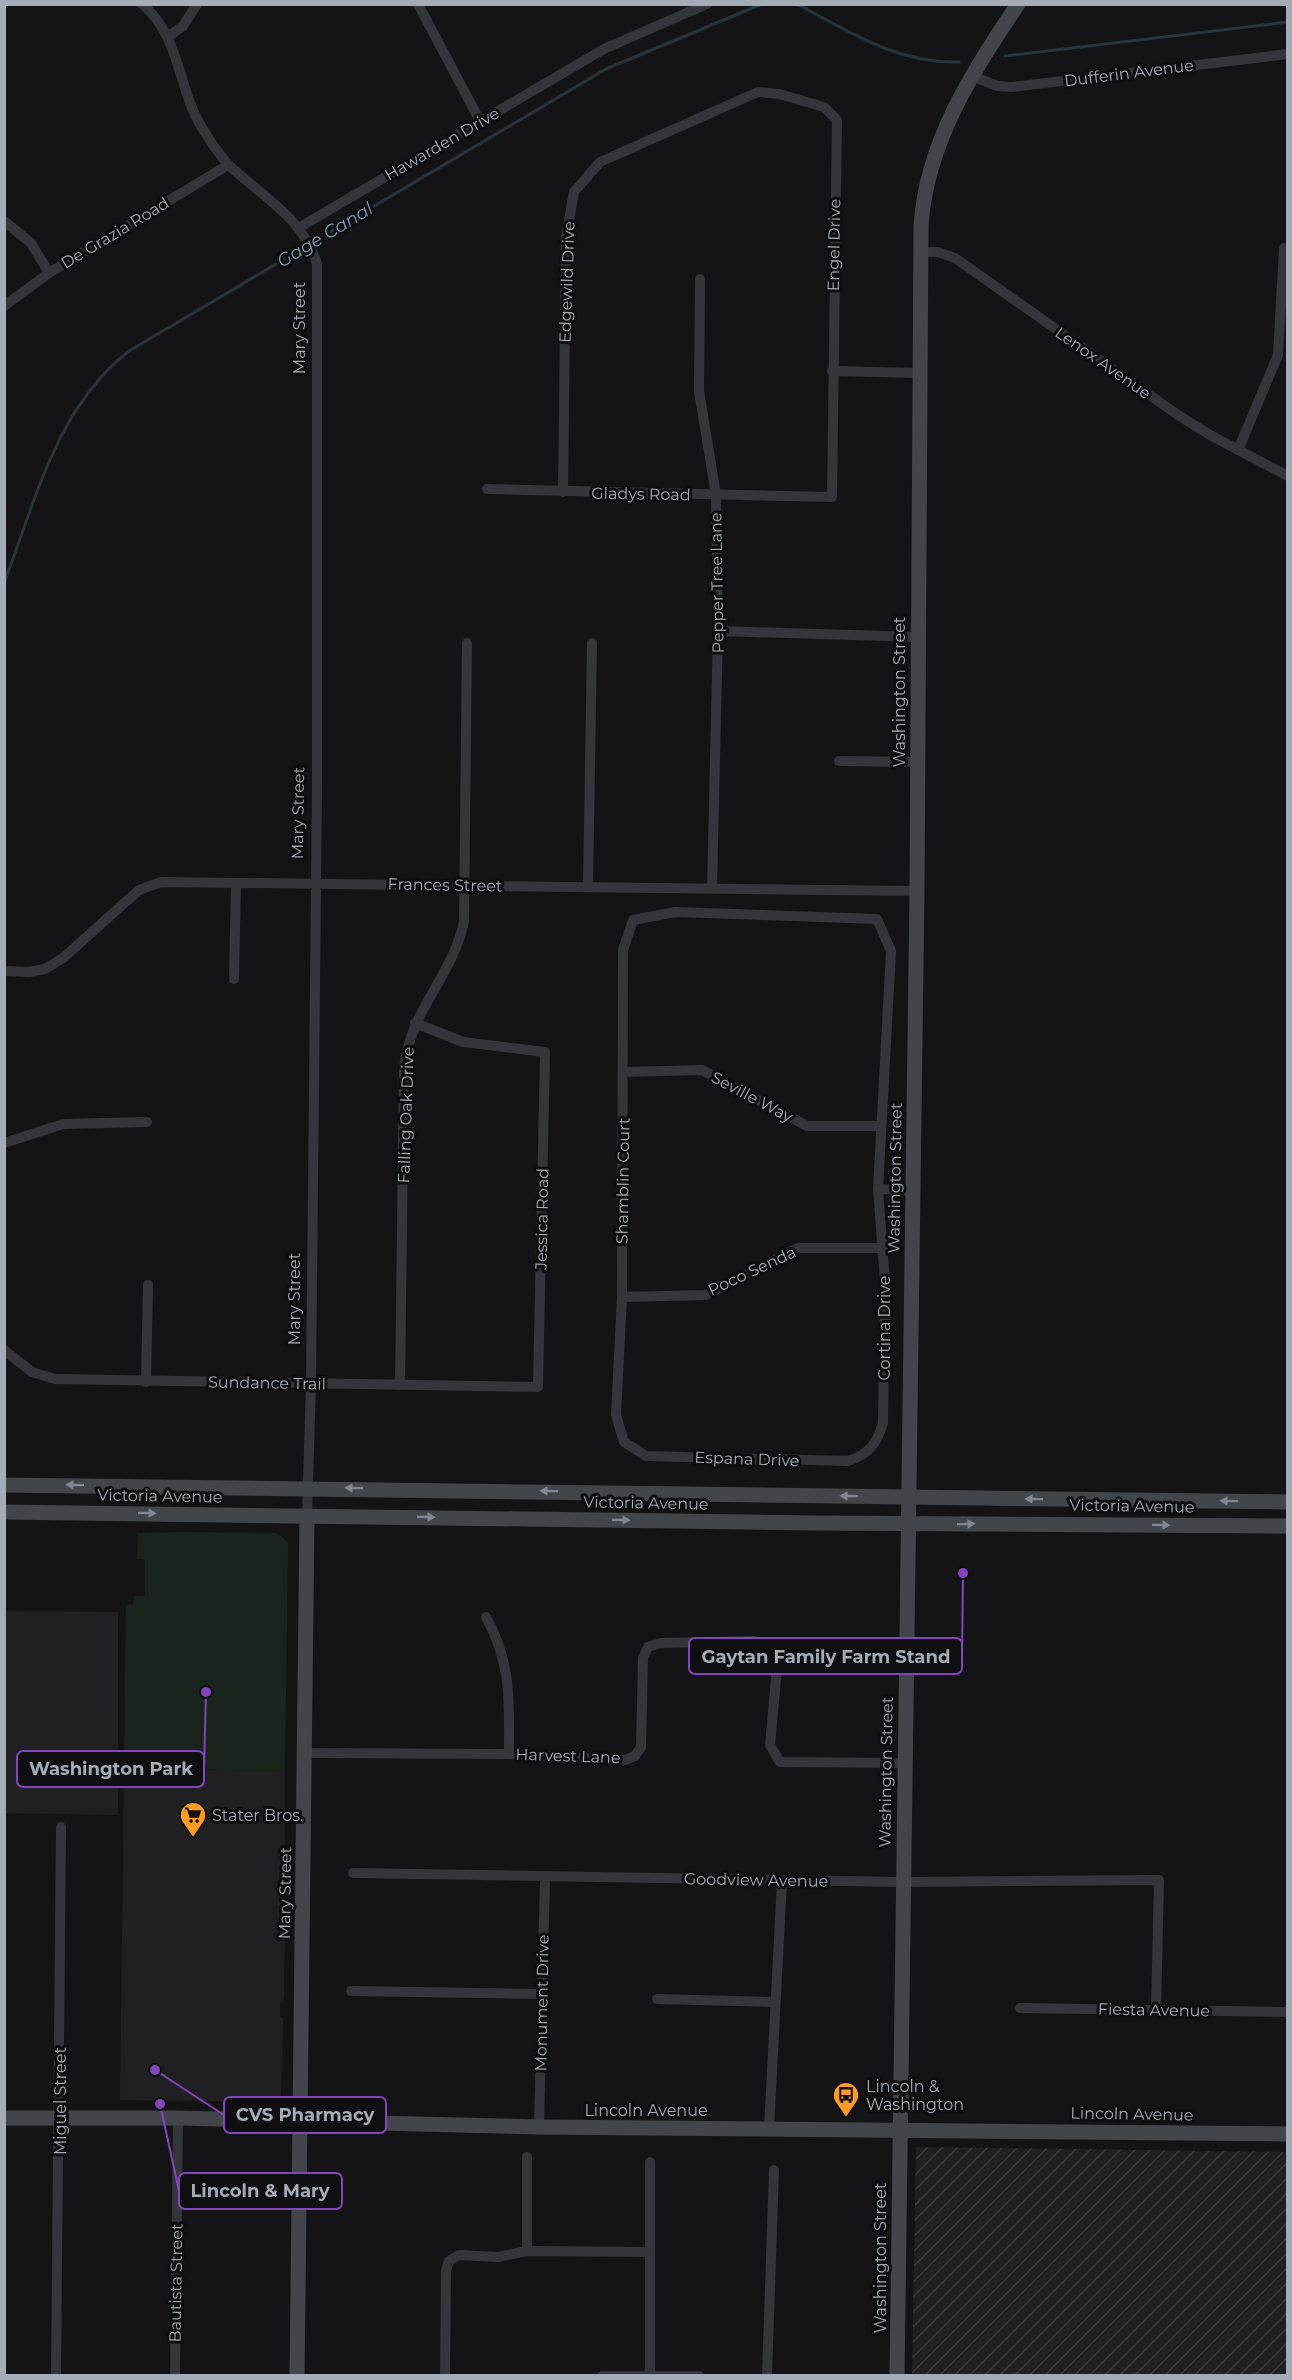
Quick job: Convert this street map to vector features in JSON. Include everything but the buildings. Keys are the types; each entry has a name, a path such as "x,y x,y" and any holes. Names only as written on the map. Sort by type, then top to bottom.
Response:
{"main road":[{"name":"Washington Street","path":"897,2376 917,891 919,373 922,212 933,157 957,102 1018,4"},
{"name":"Victoria Avenue","path":"4,1485 308,1487 1287,1502"},
{"name":"Victoria Avenue","path":"4,1512 1287,1527"},
{"name":"Mary Street","path":"297,2376 307,1516"},
{"name":"Lincoln Avenue","path":"4,2118 178,2118 539,2127 1287,2134"}],"street":[{"path":"142,4 169,36 186,98 204,131 228,165 303,232"},
{"path":"169,36 183,26 197,4"},
{"path":"418,4 480,121"},
{"name":"Hawarden Drive","path":"303,232 480,121 604,49 707,4"},
{"name":"Dufferin Avenue","path":"972,76 998,86 1012,87 1287,54"},
{"name":"Edgewild Drive","path":"563,492 566,237 574,192 600,162 758,92 779,94 825,107 837,120"},
{"name":"Engel Drive","path":"832,497 837,120"},
{"name":"De Grazia Road","path":"4,306 49,273 228,165"},
{"path":"4,221 32,243 49,273"},
{"name":"Mary Street","path":"303,232 313,251 318,277 311,1384 307,1516"},
{"path":"1238,450 1278,355 1286,249"},
{"name":"Lenox Avenue","path":"921,252 938,252 955,258 1178,416 1287,476"},
{"name":"Pepper Tree Lane","path":"700,279 699,392 716,495 718,631 712,888"},
{"path":"832,371 919,373"},
{"name":"Gladys Road","path":"487,489 832,497"},
{"path":"718,631 918,637"},
{"name":"Falling Oak Drive","path":"400,1385 404,1068 407,1043 427,999 453,958 461,937 465,885 467,643"},
{"path":"588,887 592,643"},
{"path":"838,761 917,762"},
{"name":"Frances Street","path":"4,971 29,972 45,969 63,958 139,890 161,882 917,891"},
{"path":"234,979 236,883"},
{"name":"Cortina Drive","path":"633,920 675,912 877,918 891,951 878,1189 885,1283 883,1423 879,1439 871,1449"},
{"name":"Shamblin Court","path":"624,1442 616,1415 622,1297 623,950 633,920"},
{"name":"Jessica Road","path":"416,1023 463,1042 545,1052 538,1386"},
{"name":"Seville Way","path":"624,1072 702,1070 807,1126 880,1126"},
{"path":"4,1143 63,1124 147,1122"},
{"path":"878,1189 912,1190"},
{"name":"Poco Senda","path":"622,1297 706,1295 798,1248 883,1248"},
{"path":"146,1382 148,1285"},
{"name":"Sundance Trail","path":"4,1350 32,1372 55,1379 538,1386"},
{"name":"Espana Drive","path":"624,1442 646,1456 848,1461 871,1449"},
{"path":"486,1617 506,1663 510,1691 509,1754"},
{"name":"Harvest Lane","path":"305,1753 509,1754 625,1760 635,1756 641,1747 643,1658 648,1647 661,1643 755,1641 770,1645 778,1657 770,1745 780,1762 905,1763"},
{"name":"Miguel Street","path":"56,2376 61,1827"},
{"name":"Goodview Avenue","path":"354,1873 782,1881 1159,1880 1156,2010"},
{"name":"Monument Drive","path":"539,2127 545,1878"},
{"path":"769,2129 782,1881"},
{"path":"351,1990 542,1994"},
{"path":"657,1999 774,2002"},
{"name":"Fiesta Avenue","path":"1020,2008 1287,2012"},
{"name":"Bautista Street","path":"175,2376 178,2118"},
{"path":"527,2157 527,2251"},
{"path":"650,2162 650,2375"},
{"path":"767,2376 774,2170"},
{"path":"445,2376 446,2271 449,2261 459,2255 498,2257 527,2251 649,2252"},
{"path":"602,2376 699,2376"}],"shaded area":[{"path":"138,1533 278,1533 288,1543 285,1771 124,1768 126,1605 133,1604 134,1596 145,1596 145,1560 137,1559"},
{"path":"5,1611 118,1612 118,1815 5,1813"},
{"path":"124,1768 285,1771 285,1887 281,1890 281,1904 285,1907 284,1999 280,2001 280,2016 283,2019 281,2095 275,2102 120,2100"},
{"path":"916,2147 1287,2152 1287,2375 912,2375"}],"waterway":[{"name":"Gage Canal","path":"4,583 38,488 66,428 83,400 104,374 129,351 606,69 762,4"},
{"name":"Gage Canal","path":"797,4 855,35 895,52 915,58 959,62"},
{"path":"1005,56 1288,22"}],"place":[{"name":"Gaytan Family Farm Stand","path":"963,1573"},
{"name":"Washington Park","path":"206,1692"},
{"name":"Stater Bros.","path":"193,1838"},
{"name":"CVS Pharmacy","path":"155,2070"},
{"name":"Lincoln & Mary","path":"160,2104"},
{"name":"Lincoln & Washington","path":"846,2118"}]}
